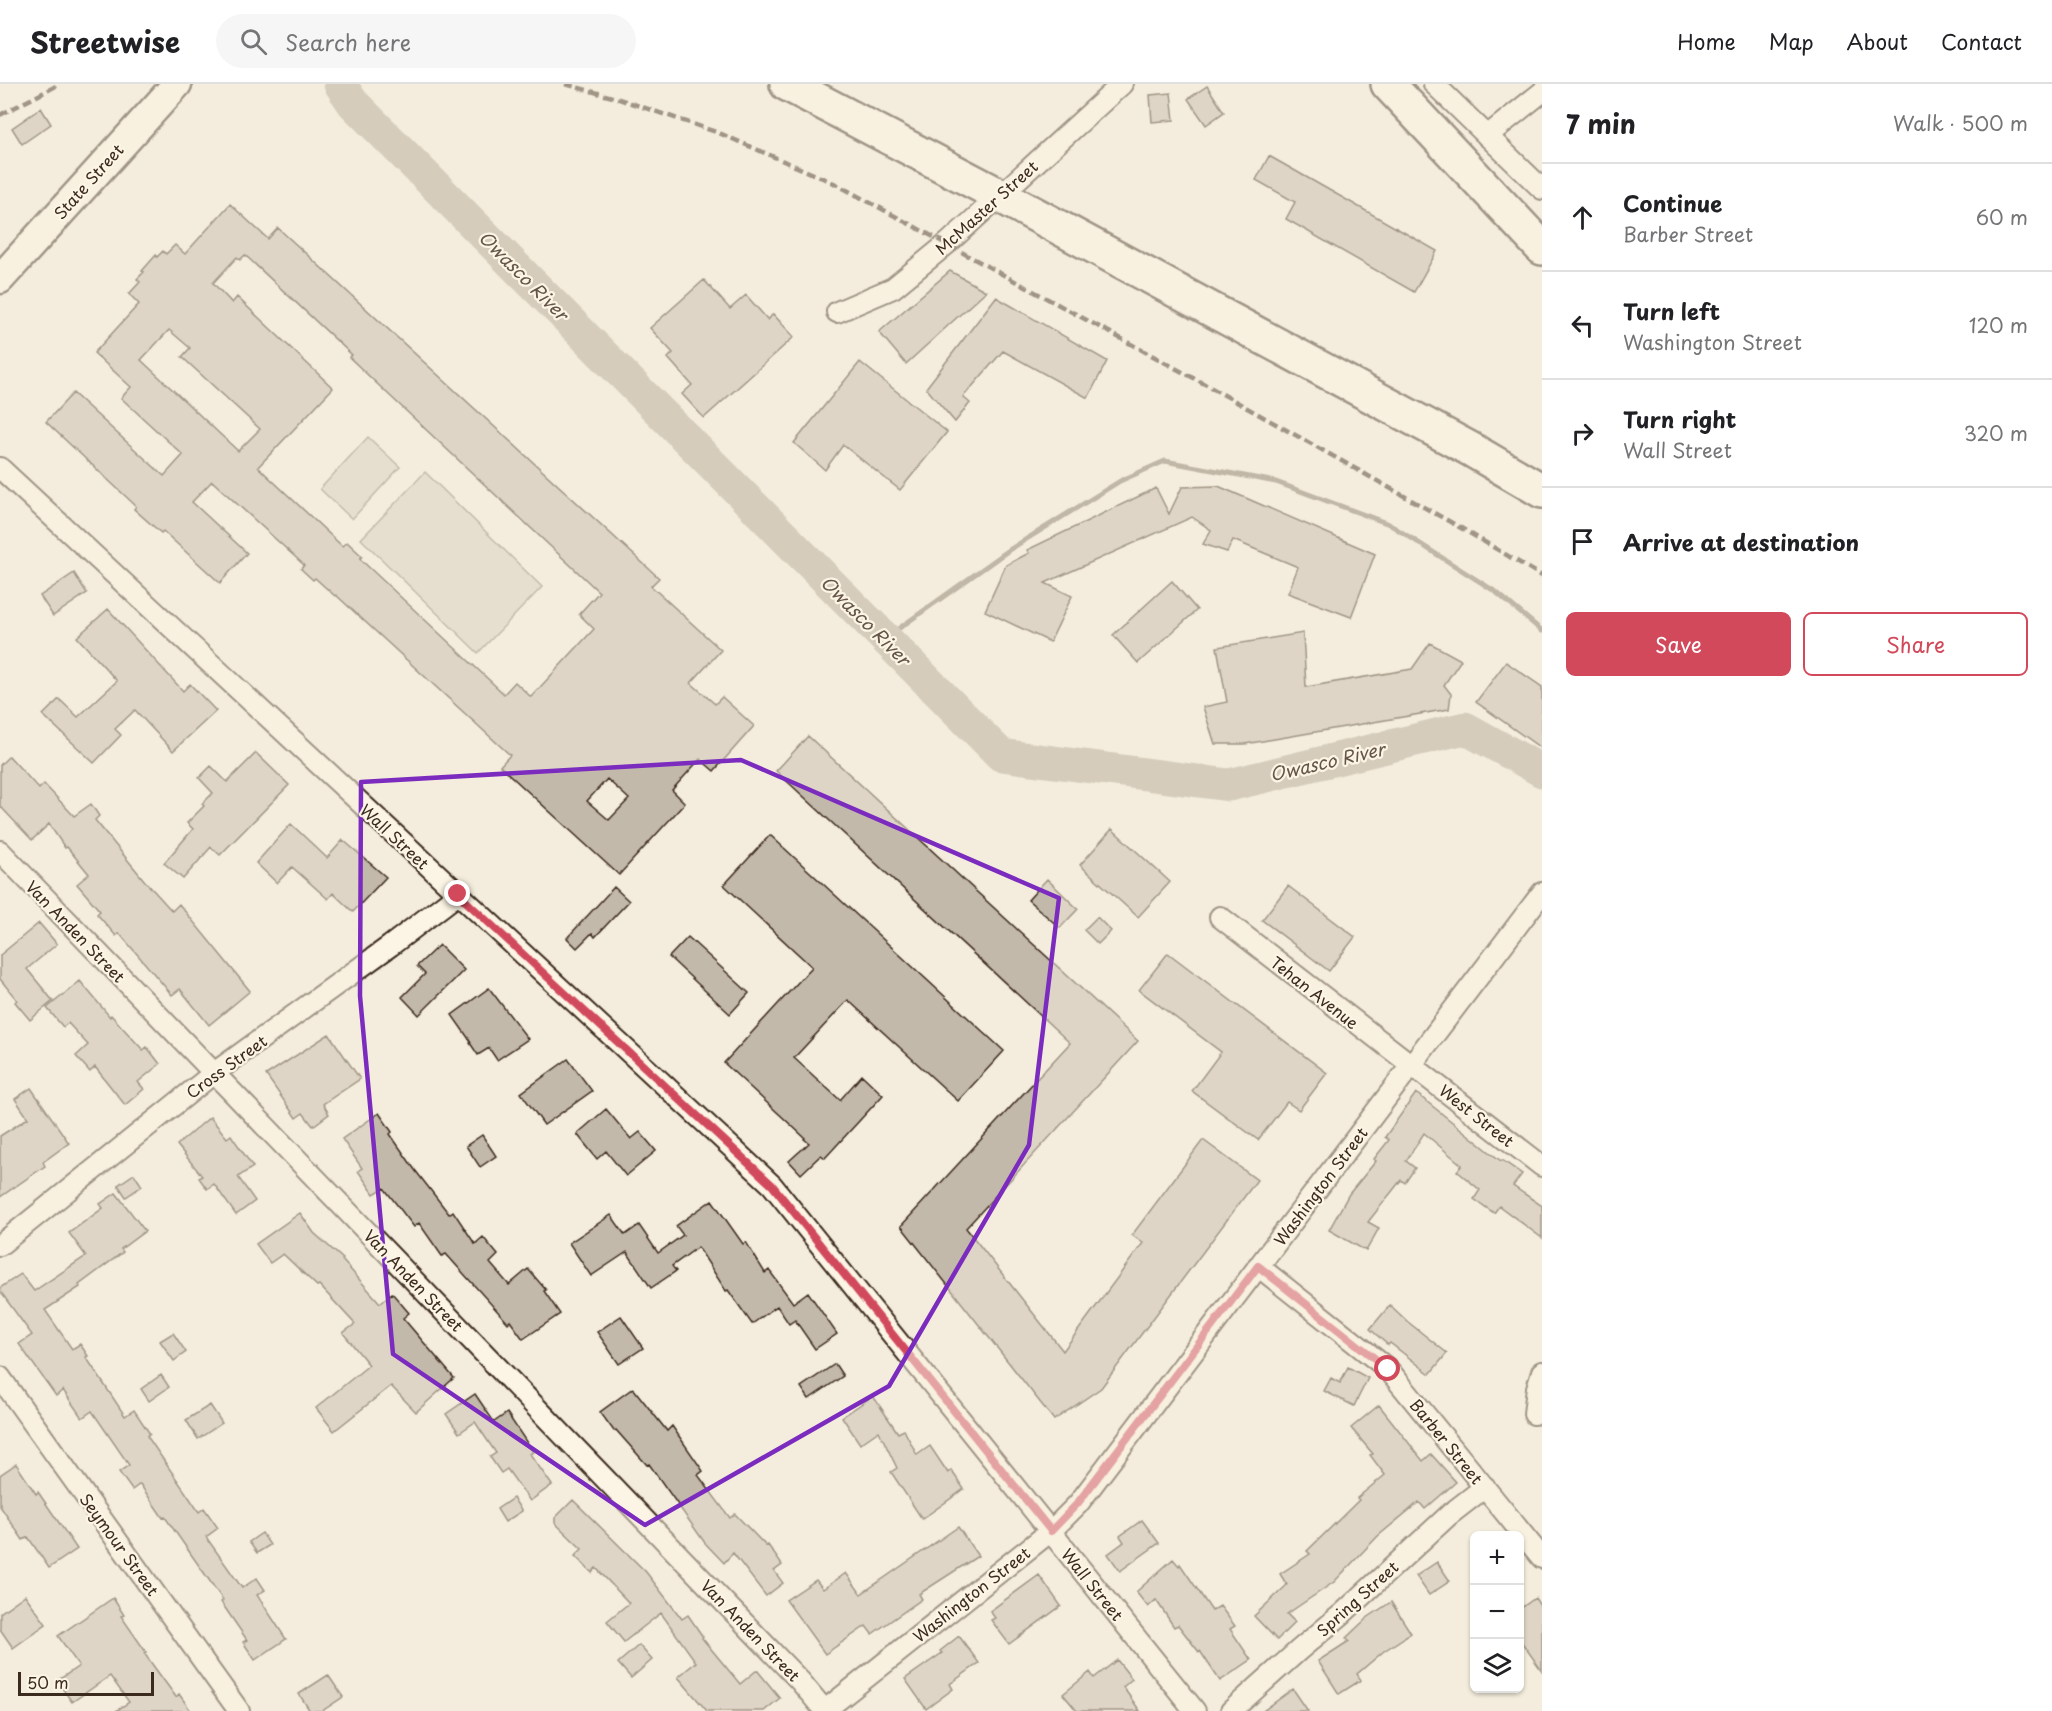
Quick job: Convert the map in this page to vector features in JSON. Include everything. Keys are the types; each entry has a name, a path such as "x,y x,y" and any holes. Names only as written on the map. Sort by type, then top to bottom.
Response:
{"highway":[{"path":"787,84 999,195 1472,450 1542,491"},
{"path":"1388,84 1542,248"},
{"path":"1472,450 1514,457 1542,466"}],"main road":[{"name":"State Street","path":"0,279 177,84"}],"street":[{"name":"McMaster Street","path":"837,312 893,288 948,243 1122,84"},
{"path":"1434,84 1542,189"},
{"path":"1487,135 1542,92"},
{"name":"Wall Street","path":"0,468 772,1185 1195,1711"},
{"name":"Van Anden Street","path":"0,851 800,1681 825,1711"},
{"name":"Washington Street","path":"825,1711 1051,1531 1077,1504 1542,893"},
{"name":"Cross Street","path":"0,1245 214,1073 372,960 458,894"},
{"name":"Tehan Avenue","path":"1220,917 1412,1065"},
{"name":"West Street","path":"1412,1065 1542,1166"},
{"name":"Barber Street","path":"1258,1266 1388,1369 1542,1558"},
{"path":"1534,1414 1537,1388 1542,1372"},
{"name":"Seymour Street","path":"0,1377 239,1711"},
{"name":"Spring Street","path":"1231,1711 1342,1614 1449,1515 1485,1487"}],"highlighted area":[{"path":"741,760 1059,898 1029,1145 889,1386 645,1525 393,1354 360,996 361,782"}],"shaded area":[{"path":"368,437 400,467 352,519 320,489"},
{"path":"425,472 542,587 478,653 361,539"}],"building":[{"path":"1207,86 1224,112 1206,125 1188,99"},
{"path":"1171,93 1174,120 1152,122 1150,95"},
{"path":"41,108 51,124 22,144 12,128"},
{"path":"1269,156 1437,251 1414,292 1286,219 1295,202 1256,180"},
{"path":"230,204 268,239 278,228 659,578 651,586 721,650 691,683 715,704 722,697 754,726 714,771 700,759 672,790 685,803 619,875 500,766 510,755 336,595 301,569 304,565 212,481 192,502 247,553 220,583 163,531 161,533 134,509 136,506 46,422 73,393 164,476 183,455 121,398 131,387 94,353 139,304 129,294 140,282 137,279 144,272 142,271 156,255 157,257 163,251 166,254 175,245 185,254","holes":["245,255 352,355 349,357 372,379 599,592 579,614 594,629 531,697 515,682 504,694 360,559 362,556 347,542 342,546 258,467 333,388 237,297 232,303 213,283 237,257 240,260","169,330 190,348 182,357 260,429 238,451 141,360","607,779 629,799 609,820 587,801"]},
{"path":"950,271 986,291 906,364 879,332"},
{"path":"704,280 730,309 746,295 768,320 773,314 794,337 704,418 682,394 692,385 668,358 673,353 650,328"},
{"path":"996,297 1107,361 1088,398 1003,351 963,397 970,403 955,422 926,388"},
{"path":"860,362 947,432 900,490 843,445 825,470 794,443"},
{"path":"1218,486 1375,554 1351,617 1288,593 1298,567 1233,540 1227,552 1203,544 1211,530 1192,517 1045,583 1072,596 1050,642 985,611 1006,565 1029,553 1027,550 1156,488 1169,514 1182,487"},
{"path":"74,573 87,593 53,616 40,596"},
{"path":"1172,581 1197,610 1138,663 1113,635"},
{"path":"108,609 183,691 190,684 216,711 173,751 135,710 115,729 121,735 94,763 43,715 59,699 78,717 117,681 77,637"},
{"path":"1303,633 1306,687 1412,669 1430,643 1461,660 1444,685 1451,694 1449,709 1245,744 1215,744 1203,707 1227,702 1217,647"},
{"path":"1506,662 1542,687 1542,749 1476,702"},
{"path":"808,736 1138,1041 966,1228 1063,1351 1143,1243 1132,1235 1203,1140 1257,1180 1101,1388 1054,1420 901,1226 1070,1043 776,771"},
{"path":"256,753 289,785 220,855 211,847 183,879 164,863 193,829 187,823 213,793 199,778 211,766 227,782"},
{"path":"9,756 39,789 44,784 74,816 91,804 99,816 95,820 144,880 172,911 179,904 250,991 209,1025 180,989 172,995 119,933 116,936 97,914 100,911 77,884 89,874 67,847 65,848 49,824 32,840 0,806 0,765"},
{"path":"291,824 327,858 343,840 386,877 353,912 333,893 328,899 292,867 277,883 256,863"},
{"path":"1112,829 1170,882 1138,917 1080,865"},
{"path":"770,835 1004,1051 958,1101 848,1000 794,1058 840,1100 862,1075 883,1095 825,1158 821,1155 801,1174 789,1161 809,1143 724,1063 812,967 724,885"},
{"path":"1047,879 1078,909 1060,928 1028,900"},
{"path":"1288,886 1355,937 1329,971 1262,920"},
{"path":"614,887 629,901 595,937 592,933 577,948 567,938"},
{"path":"1097,917 1111,931 1098,944 1084,930"},
{"path":"39,923 57,944 27,969 53,1001 30,1020 0,979 0,955"},
{"path":"688,937 749,993 730,1014 669,957"},
{"path":"439,945 464,970 419,1015 402,997 425,974 417,966"},
{"path":"1168,953 1327,1073 1299,1110 1287,1102 1258,1140 1192,1091 1221,1052 1139,990"},
{"path":"80,981 110,1017 111,1015 143,1050 147,1047 160,1064 138,1082 144,1089 125,1105 95,1067 90,1072 76,1056 88,1045 68,1023 63,1027 47,1008"},
{"path":"489,988 528,1039 497,1060 489,1048 478,1055 452,1015"},
{"path":"329,1034 360,1079 323,1104 329,1114 313,1126 303,1113 296,1118 266,1075"},
{"path":"568,1059 592,1091 544,1125 521,1093"},
{"path":"31,1088 69,1143 43,1162 45,1166 0,1197 0,1136 28,1118 15,1099"},
{"path":"1416,1093 1501,1161 1522,1174 1513,1186 1542,1206 1542,1238 1499,1206 1494,1213 1474,1199 1480,1190 1457,1171 1462,1165 1424,1133 1406,1161 1415,1168 1405,1183 1401,1180 1368,1222 1379,1228 1366,1251 1329,1230 1349,1194 1376,1161 1374,1159 1389,1140 1385,1137"},
{"path":"606,1109 631,1139 640,1132 656,1151 626,1176 606,1151 597,1159 577,1134"},
{"path":"379,1113 392,1132 390,1134 449,1214 453,1211 475,1244 483,1237 498,1255 490,1263 509,1285 528,1269 546,1290 544,1291 560,1314 523,1339 510,1321 508,1323 446,1254 442,1256 419,1223 414,1227 384,1188 374,1194 358,1171 362,1168 342,1139"},
{"path":"210,1117 227,1138 231,1135 253,1167 238,1177 255,1201 236,1215 214,1184 207,1189 199,1178 202,1176 177,1145"},
{"path":"482,1135 496,1156 480,1167 466,1146"},
{"path":"134,1174 142,1186 126,1197 118,1185"},
{"path":"116,1193 145,1231 121,1249 123,1252 79,1285 80,1287 45,1310 72,1349 80,1344 88,1356 86,1357 125,1416 134,1410 150,1434 147,1436 199,1512 204,1508 218,1528 206,1537 242,1588 257,1578 265,1590 257,1595 286,1639 255,1660 243,1642 247,1640 221,1602 223,1600 165,1517 163,1518 140,1484 132,1490 119,1472 129,1465 92,1411 82,1418 63,1390 56,1396 19,1344 32,1335 0,1291 0,1288 21,1274 34,1291 86,1256 69,1233 103,1208 100,1204"},
{"path":"712,1200 743,1244 746,1242 765,1273 769,1270 793,1303 808,1292 837,1334 815,1349 795,1320 789,1324 777,1306 752,1324 728,1290 726,1291 698,1247 672,1266 676,1271 651,1288 627,1252 591,1276 569,1243 611,1215 625,1235 639,1225 658,1253 683,1235 676,1226"},
{"path":"300,1213 314,1233 343,1259 380,1303 392,1293 409,1313 403,1318 454,1378 416,1412 391,1386 334,1431 316,1408 369,1365 343,1333 355,1324 319,1285 317,1286 283,1254 270,1263 256,1244"},
{"path":"1390,1305 1447,1353 1430,1374 1390,1343 1388,1345 1370,1329"},
{"path":"621,1316 643,1348 619,1364 597,1332"},
{"path":"173,1333 186,1352 174,1361 160,1341"},
{"path":"835,1364 843,1376 809,1399 801,1387"},
{"path":"1348,1367 1368,1378 1354,1406 1324,1391 1331,1378 1340,1383"},
{"path":"161,1375 169,1387 149,1401 141,1389"},
{"path":"633,1388 667,1431 672,1426 703,1471 698,1475 730,1518 735,1514 766,1546 768,1545 782,1565 774,1571 783,1583 766,1596 733,1553 724,1563 705,1543 649,1464 647,1465 616,1430 614,1431 600,1412"},
{"path":"475,1394 494,1422 507,1413 533,1452 530,1454 552,1485 530,1501 507,1469 501,1473 490,1457 496,1453 475,1422 459,1433 446,1414"},
{"path":"873,1396 898,1433 904,1430 917,1455 930,1446 948,1473 951,1470 964,1489 922,1519 891,1472 897,1468 879,1431 860,1444 842,1417"},
{"path":"210,1405 222,1423 198,1439 186,1420"},
{"path":"1379,1405 1423,1461 1431,1454 1456,1482 1425,1509 1419,1502 1378,1536 1334,1582 1287,1614 1295,1622 1277,1640 1254,1616 1287,1585 1280,1574 1310,1554 1307,1551 1359,1500 1357,1498 1385,1475 1370,1455 1373,1454 1351,1428"},
{"path":"16,1464 77,1549 49,1568 28,1537 23,1540 0,1506 0,1475"},
{"path":"513,1498 522,1511 505,1522 497,1509"},
{"path":"573,1500 646,1572 682,1619 688,1615 702,1638 740,1684 757,1670 780,1698 764,1711 707,1711 678,1677 696,1662 661,1613 624,1642 607,1621 629,1603 596,1568 592,1573 575,1556 582,1549 555,1523 555,1518"},
{"path":"1142,1520 1159,1543 1120,1571 1108,1554 1124,1542 1120,1536"},
{"path":"958,1527 978,1556 919,1594 922,1599 872,1634 866,1626 825,1654 786,1600 816,1580 823,1589 846,1573 861,1594"},
{"path":"262,1533 270,1545 257,1553 249,1542"},
{"path":"1173,1559 1179,1566 1180,1564 1212,1611 1220,1606 1235,1626 1230,1629 1251,1660 1220,1681 1200,1651 1178,1625 1174,1627 1156,1600 1148,1607 1136,1592"},
{"path":"1437,1562 1450,1581 1429,1595 1416,1576"},
{"path":"1039,1575 1061,1606 1009,1644 991,1620 995,1618 990,1611"},
{"path":"25,1595 46,1624 13,1648 0,1629 0,1613"},
{"path":"113,1598 124,1615 121,1616 146,1652 144,1653 176,1697 179,1694 191,1711 116,1711 129,1702 110,1676 72,1702 57,1681 79,1666 58,1636"},
{"path":"1535,1598 1542,1609 1542,1671 1524,1646 1524,1606"},
{"path":"1391,1602 1411,1633 1384,1651 1357,1674 1361,1680 1339,1694 1318,1661 1349,1641 1346,1638 1367,1618"},
{"path":"959,1636 979,1663 950,1684 953,1689 926,1709 905,1679 942,1653 940,1651"},
{"path":"639,1645 652,1660 631,1678 618,1663"},
{"path":"1117,1660 1132,1679 1123,1687 1140,1711 1077,1711 1063,1694 1090,1672 1094,1678"},
{"path":"328,1675 343,1697 322,1711 310,1711 299,1694"},
{"path":"1293,1689 1308,1711 1263,1711"}],"waterway":[{"name":"Owasco River","path":"340,84 353,103 1001,755 1229,785 1465,728 1542,771"},
{"path":"884,639 1009,550 1120,481 1165,461 1276,482 1389,524 1496,592 1542,631"}],"railway":[{"path":"0,115 60,84"},
{"path":"565,84 616,98 719,133 834,183 1201,382 1542,576"}],"route":[{"path":"458,894 772,1185 1051,1531 1077,1504 1258,1266 1388,1369"}]}
